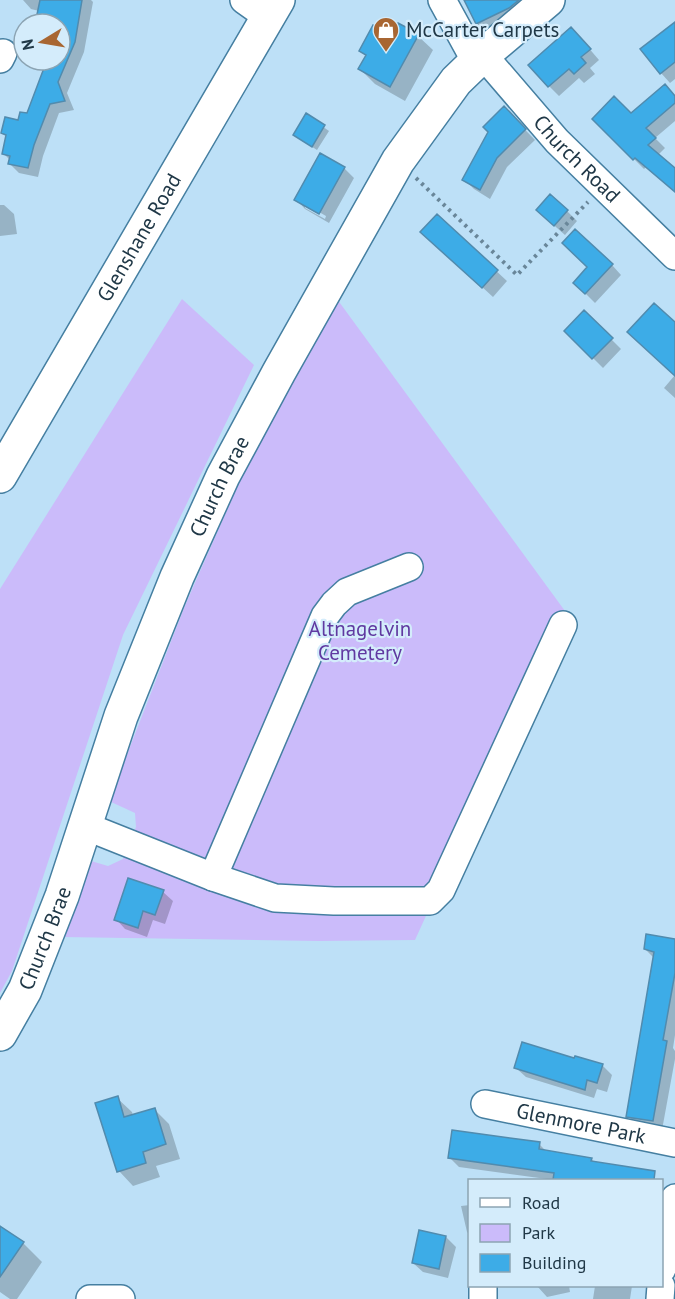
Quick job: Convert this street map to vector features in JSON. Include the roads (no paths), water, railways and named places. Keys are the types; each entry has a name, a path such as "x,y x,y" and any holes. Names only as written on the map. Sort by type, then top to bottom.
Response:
{"main road":[{"name":"Church Brae","path":"0,1034 25,990 62,896 121,716 177,577 223,476 398,161 456,81 479,58 548,0"},
{"name":"Glenshane Road","path":"0,476 264,6"}],"street":[{"name":"Church Road","path":"442,0 479,58 603,187 675,256"},
{"path":"213,877 325,616 347,592 409,567"},
{"path":"85,826 213,877 275,898 334,901 430,901 441,890 563,625"},
{"name":"Glenmore Park","path":"485,1104 675,1143"},
{"path":"663,1265 675,1198"},
{"path":"90,1299 121,1299"}],"place":[{"name":"McCarter Carpets","path":"386,53"}],"park label":[{"name":"Altnagelvin Cemetery","path":"360,641"}]}
